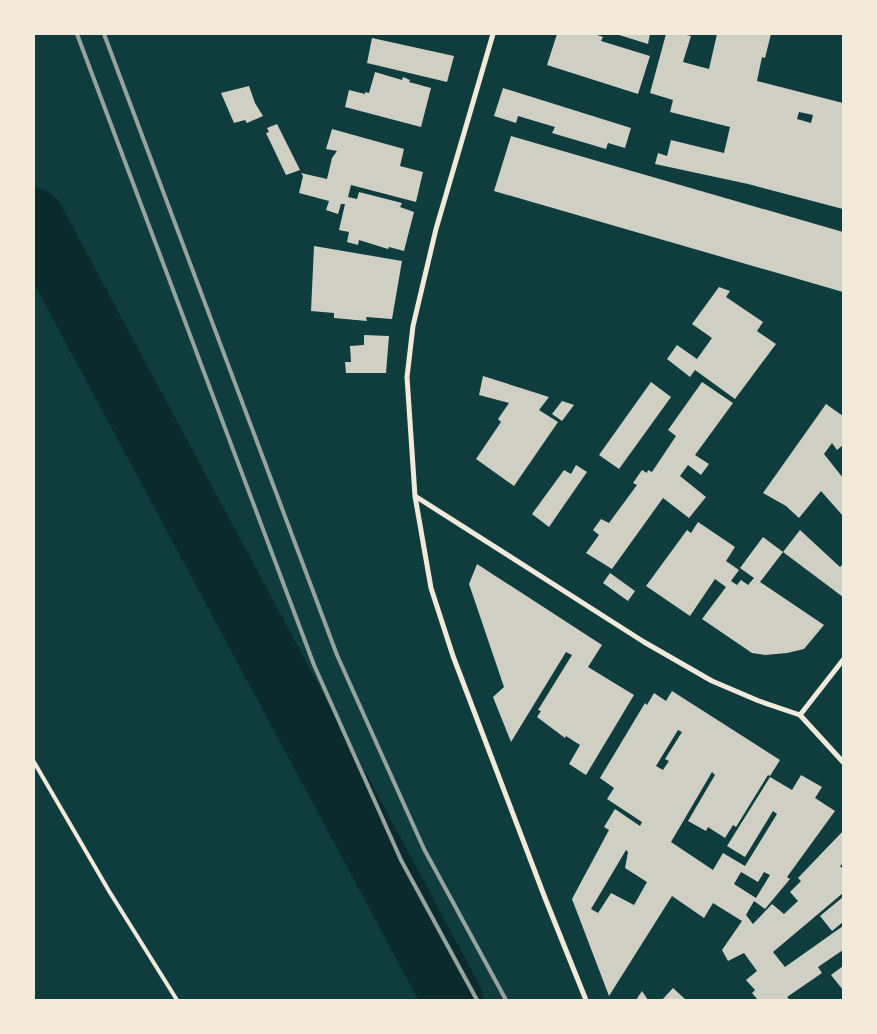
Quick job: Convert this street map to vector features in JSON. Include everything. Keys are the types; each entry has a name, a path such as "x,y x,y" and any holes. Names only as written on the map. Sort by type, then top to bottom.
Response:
{"street":[{"path":"493,34 436,229 413,326 407,377 415,496 431,588 453,656 586,1000"},
{"path":"415,496 661,652 712,681 759,701 800,715 843,762"},
{"path":"800,715 843,660"}],"lane":[{"path":"34,762 109,891 177,1000"}],"building":[{"path":"557,34 594,34 603,37 601,41 650,56 638,94 547,65"},
{"path":"616,34 650,34 648,44"},
{"path":"666,34 691,36 683,62 709,69 717,34 771,34 765,58 762,57 757,81 843,103 843,209 748,184 655,164 658,153 667,156 671,140 724,153 730,127 670,112 673,100 650,93","holes":["799,112 813,115 811,123 797,119"]},
{"path":"372,38 454,56 447,82 367,63"},
{"path":"375,72 402,80 403,77 410,80 409,82 431,88 421,127 345,107 349,90 365,94 365,92 369,93"},
{"path":"249,86 255,103 263,116 247,123 245,120 234,123 221,93"},
{"path":"503,88 631,128 625,148 608,143 606,149 552,133 555,127 518,116 516,123 494,116"},
{"path":"277,124 300,170 286,175 266,133 269,132 267,128"},
{"path":"332,129 404,149 400,166 423,172 416,202 351,185 348,197 357,199 359,192 402,203 400,207 414,212 404,251 389,247 388,249 359,240 358,245 347,242 349,232 339,230 345,204 341,204 338,214 326,210 329,201 299,193 303,176 301,173 327,179 332,158 337,151 326,149"},
{"path":"511,136 843,232 843,292 494,191"},
{"path":"314,246 402,261 392,319 366,317 367,321 334,318 334,313 311,311"},
{"path":"719,287 730,291 726,297 763,322 757,331 776,344 735,399 695,370 690,377 667,359 677,345 697,359 712,338 692,324"},
{"path":"364,335 389,336 386,373 346,373 345,362 351,362 350,346 364,345"},
{"path":"483,376 549,397 539,410 558,422 514,486 476,459 501,422 498,419 509,403 479,395"},
{"path":"651,382 671,397 619,469 599,455"},
{"path":"702,382 733,403 695,455 709,464 701,475 688,465 680,476 706,497 689,518 663,498 612,569 586,553 599,535 593,530 601,519 609,523 637,485 633,483 642,470 647,473 648,470 652,472 676,436 668,430"},
{"path":"562,401 574,405 562,421 552,414"},
{"path":"826,404 843,416 843,445 837,450 832,443 824,454 843,478 843,516 821,491 799,518 786,506 763,493"},
{"path":"576,465 587,472 549,527 532,514 564,470 571,474"},
{"path":"698,522 735,547 726,561 739,570 731,581 737,585 741,580 748,585 754,578 740,568 763,537 783,552 760,582 824,625 804,649 765,655 752,653 702,619 726,587 715,579 690,616 646,586 687,530 691,533"},
{"path":"800,530 840,567 843,564 843,597 783,552"},
{"path":"477,564 602,645 588,667 634,695 586,775 569,764 580,745 566,736 565,738 537,717 541,711 538,710 572,655 566,652 511,742 493,697 504,687 469,584"},
{"path":"610,573 635,591 628,601 603,583"},
{"path":"672,691 780,760 770,776 768,775 736,827 733,825 725,838 708,827 706,831 688,821 715,775 712,772 671,842 713,870 723,853 745,866 777,814 773,811 745,857 727,846 770,777 792,790 801,775 822,787 815,798 835,811 787,877 790,879 765,909 754,901 746,915 753,924 772,904 784,914 798,901 790,892 801,881 798,878 843,831 843,863 840,866 843,869 843,893 773,952 785,967 843,926 843,950 818,967 822,973 787,997 790,1000 758,1000 752,993 755,990 746,980 757,971 744,953 728,961 722,950 742,921 713,903 704,918 672,896 609,996 572,899 609,830 604,827 615,809 640,826 642,822 607,799 614,788 600,778 645,703 647,705 654,693 666,701","holes":["678,730 682,732 665,759 669,761 663,770 656,766","626,850 628,852 625,868 647,882 634,905 611,893 598,913 591,909","741,872 758,882 764,872 770,875 756,898 734,884"]},
{"path":"843,897 843,922 832,931 820,916"},
{"path":"843,966 843,990 831,975"},
{"path":"673,988 686,1000 662,1000"},
{"path":"642,991 648,1000 636,1000"}],"waterway":[{"path":"34,219 453,1000"}],"railway":[{"path":"77,34 314,665 401,860 477,1000"},
{"path":"104,34 337,655 424,849 506,1000"}]}
